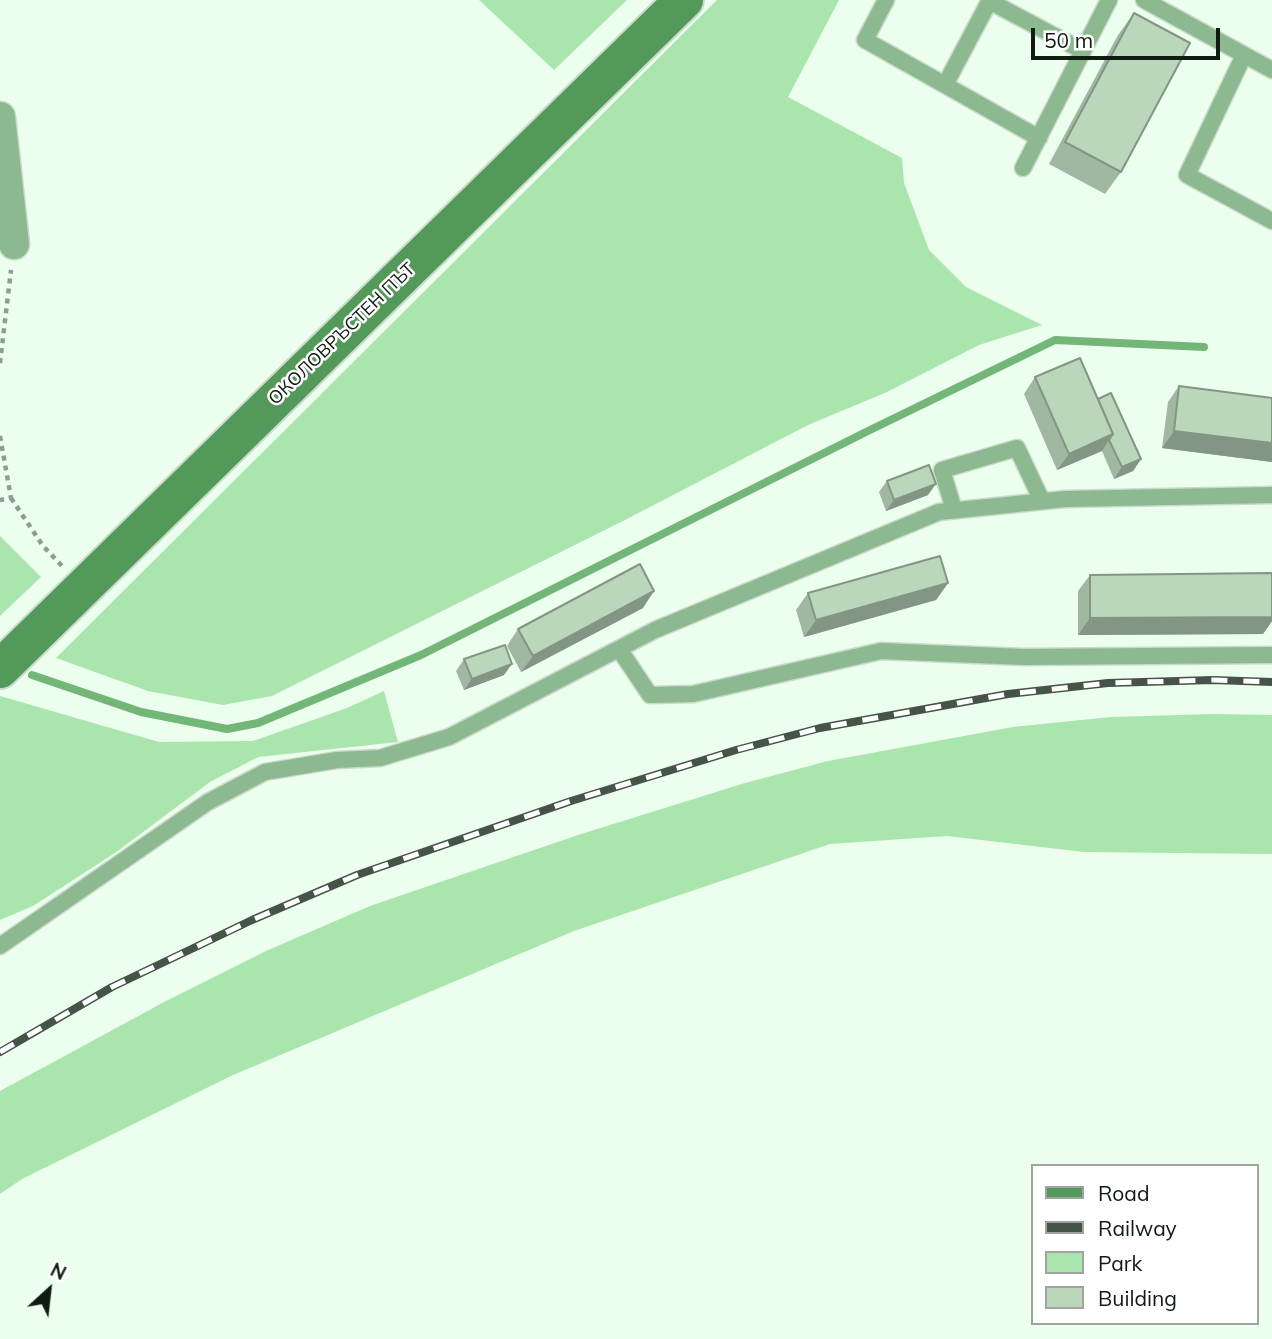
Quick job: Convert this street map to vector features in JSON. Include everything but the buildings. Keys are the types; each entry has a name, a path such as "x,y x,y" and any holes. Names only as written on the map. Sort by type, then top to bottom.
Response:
{"main road":[{"name":"ОКОЛОВРЪСТЕН ПЪТ","path":"0,669 684,0"}],"street":[{"path":"0,117 14,244"}],"lane":[{"path":"886,0 865,40 1039,138"},
{"path":"1023,168 1109,0"},
{"path":"1144,0 1272,70"},
{"path":"945,85 989,1 1083,51"},
{"path":"1244,55 1187,175 1272,221"},
{"path":"954,510 942,470 1017,448 1042,501"},
{"path":"0,946 208,802 265,772 337,760 380,758 449,737 655,631 939,512 1042,501 1272,495"},
{"path":"619,649 650,695 693,694 881,652 1024,657 1272,655"},
{"path":"0,932 21,932"}],"path":[{"path":"0,363 14,244"},
{"path":"0,436 11,498 43,545 83,587"},
{"path":"0,500 11,498"}],"green space":[{"path":"479,0 627,0 554,70"},
{"path":"717,0 839,0 788,97 902,158 904,183 929,250 966,287 1042,325 979,345 887,392 808,425 623,521 272,696 223,705 148,691 56,658"},
{"path":"0,536 41,577 0,616"},
{"path":"384,691 398,742 258,757 210,782 115,853 33,906 0,920 0,696 159,742 253,741 347,708"},
{"path":"1272,715 1272,854 1084,852 947,836 830,844 574,931 233,1075 22,1179 0,1194 0,1091 166,1001 266,951 370,906 581,834 745,783 828,761 1013,727 1111,717"}],"waterway":[{"path":"32,675 141,712 227,729 258,723 421,655 1055,340 1204,347"}],"railway":[{"path":"0,1052 112,987 252,920 357,875 571,801 736,750 820,728 1008,694 1108,683 1213,680 1272,682"}]}
